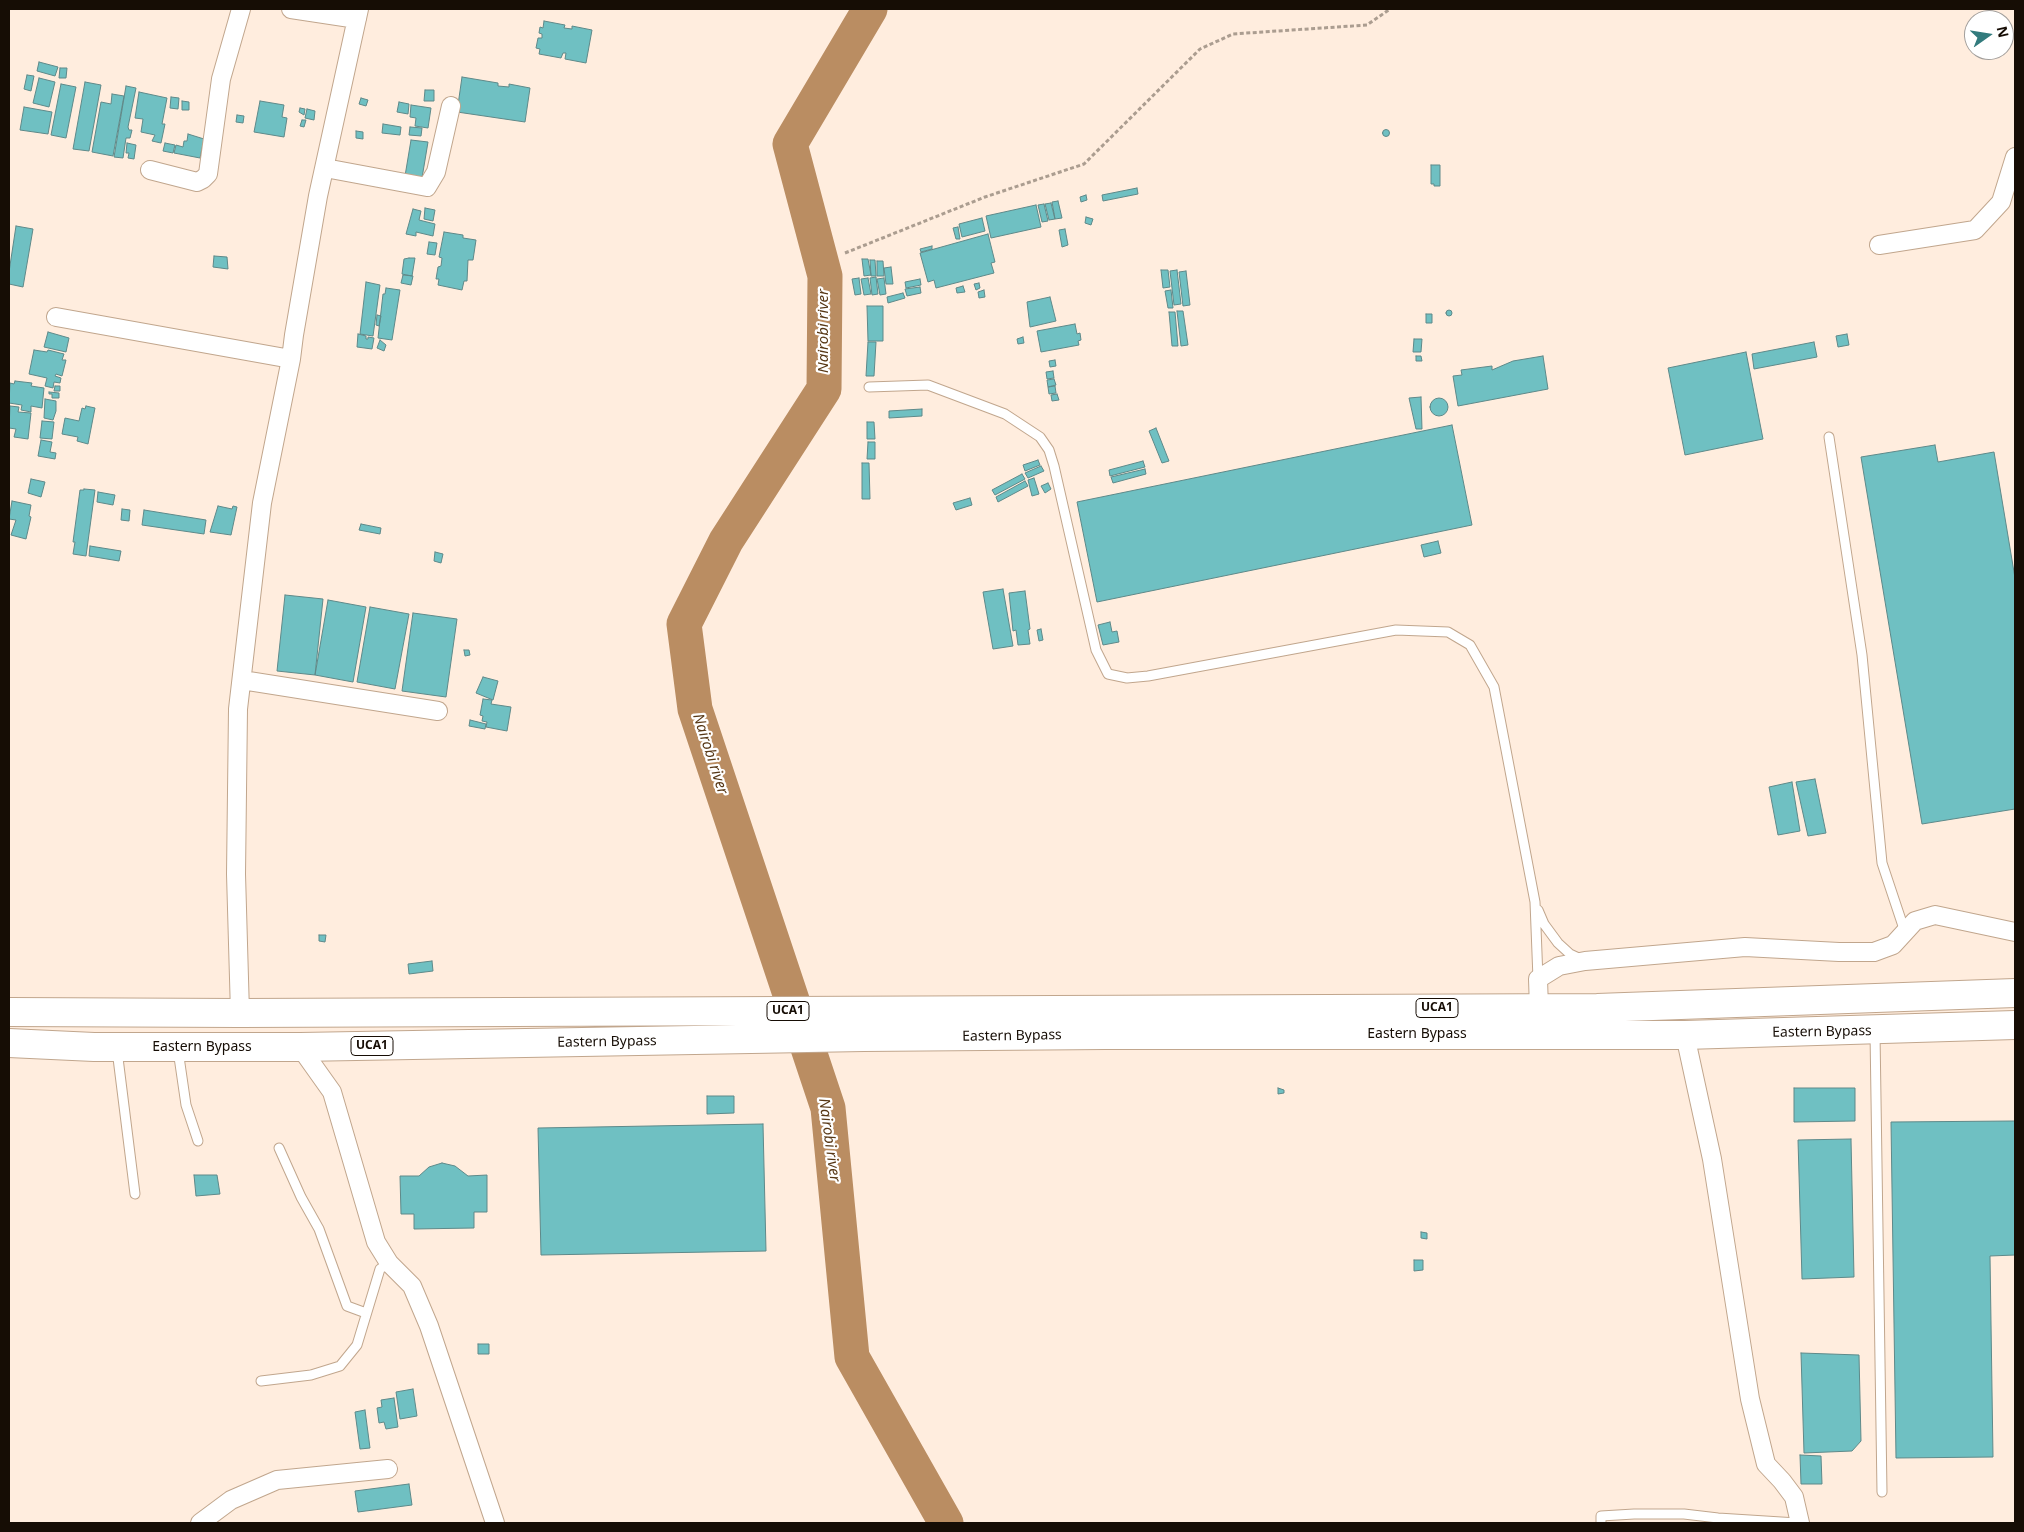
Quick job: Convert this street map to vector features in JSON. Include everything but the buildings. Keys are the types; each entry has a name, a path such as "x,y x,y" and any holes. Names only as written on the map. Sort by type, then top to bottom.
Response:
{"main road":[{"name":"Eastern Bypass","path":"9,1012 240,1013 1539,1008 1714,1004 2015,993"},
{"name":"Eastern Bypass","path":"9,1043 116,1047 300,1047 864,1037 1685,1035 2015,1025"}],"street":[{"path":"150,170 197,182 208,174 221,79 241,9"},
{"path":"240,1013 236,874 238,710 262,503 291,359 303,280 358,14 291,9"},
{"path":"325,168 427,187 436,172 451,106"},
{"path":"1879,245 1975,230 2001,202 2015,157"},
{"path":"56,317 291,359"},
{"path":"242,680 438,711"},
{"path":"1539,1008 1538,979 1559,966 1585,961 1746,947 1874,952 1894,945 1915,921 1935,915 2015,932"},
{"path":"1685,1035 1712,1158 1750,1398 1766,1464 1794,1497 1799,1523"},
{"path":"300,1047 332,1092 376,1242 389,1263 412,1286 429,1326 495,1523"},
{"path":"200,1523 231,1500 277,1480 388,1469"}],"lane":[{"path":"869,387 928,385 1005,414 1040,437 1049,450 1054,466 1096,650 1108,674 1128,678 1148,676 1396,630 1448,632 1470,645 1494,687 1535,902 1538,979"},
{"path":"1829,437 1862,655 1882,863 1905,932"},
{"path":"1535,902 1544,924 1558,943 1570,954 1585,961"},
{"path":"1875,1030 1882,1492"},
{"path":"116,1047 135,1194"},
{"path":"178,1047 186,1105 198,1141"},
{"path":"280,1148 300,1197 320,1229 347,1306 366,1313"},
{"path":"261,1381 310,1374 340,1366 357,1345 380,1269 389,1263"},
{"path":"1601,1523 1601,1516 1684,1514 1799,1523"}],"path":[{"path":"845,253 984,197 1084,164 1200,49 1233,34 1367,25 1390,9"}],"waterway":[{"name":"Nairobi river","path":"870,9 790,144 825,276 824,389 726,541 684,624 695,709 828,1108 852,1357 946,1523"}]}
